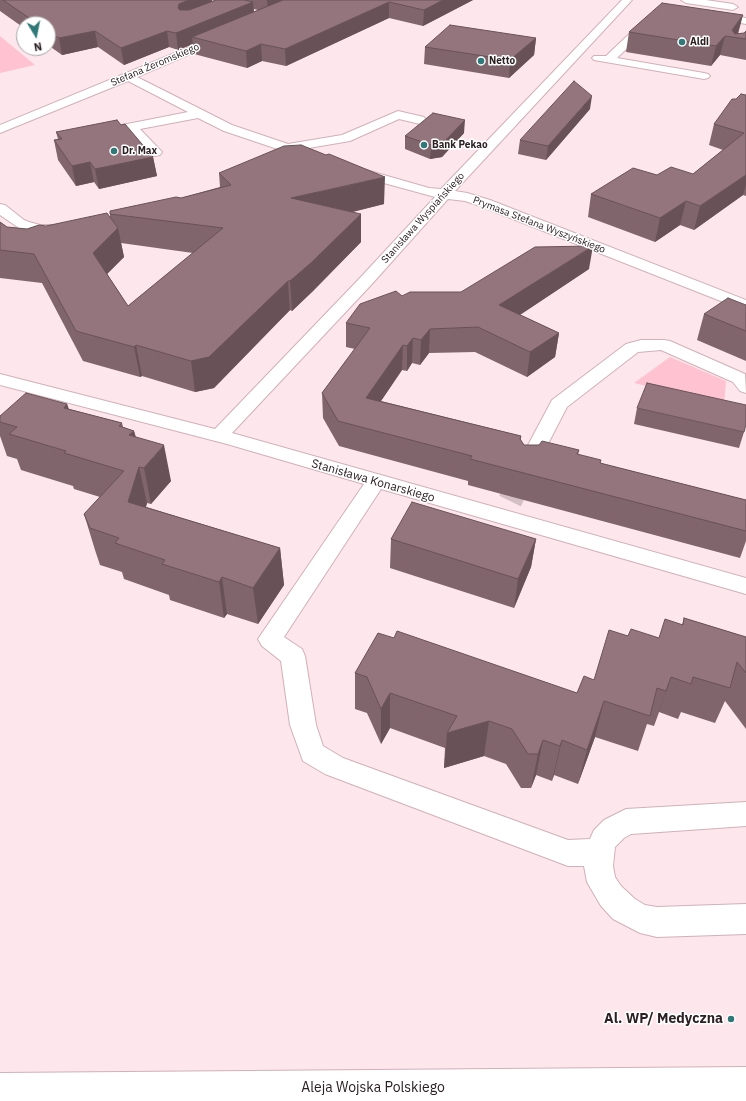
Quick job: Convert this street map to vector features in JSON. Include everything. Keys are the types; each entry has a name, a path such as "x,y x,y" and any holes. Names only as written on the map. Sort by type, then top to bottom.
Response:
{"street":[{"name":"Stanisława Wyspiańskiego","path":"219,436 360,288 460,176 627,0"},
{"path":"686,0 740,3"},
{"path":"608,60 659,11"},
{"path":"702,14 746,21"},
{"name":"Stefana Żeromskiego","path":"0,129 233,32"},
{"path":"575,54 704,76"},
{"path":"128,77 198,114 286,155 304,154 324,161"},
{"path":"106,132 198,114"},
{"path":"286,155 345,138 398,115 420,120"},
{"path":"389,119 424,133"},
{"path":"131,127 155,152"},
{"path":"334,150 336,144 345,138"},
{"name":"Prymasa Stefana Wyszyńskiego","path":"346,168 428,192 467,197 485,203 746,306"},
{"path":"0,208 19,223 30,227 55,229 75,227"},
{"path":"528,464 559,404 632,348 641,345 664,345 739,378 746,386"},
{"name":"Stanisława Konarskiego","path":"0,379 169,425 219,436 376,481 506,509 746,586"},
{"path":"376,481 270,639 293,656 303,725 312,753 334,766 568,853 599,852"},
{"path":"746,814 626,822 614,829 604,839 599,852 598,866 602,882 608,891 624,909 640,918 657,922 746,918"},
{"name":"Aleja Wojska Polskiego","path":"0,1090 746,1084"}],"shaded area":[{"path":"0,36 16,49 16,56 24,56 35,65 0,73"},
{"path":"670,357 726,381 724,405 634,383"}],"building":[{"path":"3,0 189,0 179,4 178,8 180,10 189,10 216,0 244,0 253,2 176,33 167,31 121,48 95,31 59,38 56,36 56,16 26,16"},
{"path":"283,0 443,0 424,10 389,2 285,49 261,44 246,51 192,37"},
{"path":"662,3 743,15 732,30 735,34 744,33 746,31 746,39 725,36 716,46 629,32"},
{"path":"450,25 536,38 510,60 425,47"},
{"path":"574,81 592,96 548,146 520,140"},
{"path":"741,94 746,95 746,175 700,206 686,201 660,218 591,194 633,168 657,175 671,167 693,174 744,133 714,124 732,99 736,99"},
{"path":"433,113 465,120 443,143 431,145 405,136"},
{"path":"117,120 121,125 125,124 153,157 95,169 90,162 72,166 54,140 62,139 56,132"},
{"path":"301,145 326,155 329,154 385,177 291,198 361,214 312,262 290,281 288,281 209,357 191,361 136,345 134,347 76,331 34,254 0,250 0,222 7,227 27,229 39,225 46,226 107,213 118,228 93,253 128,306 223,228 110,214 110,211 176,197 181,198 231,185 219,173 284,146"},
{"path":"593,246 499,305 559,333 530,352 478,327 430,329 421,340 413,338 407,346 403,345 366,398 521,436 520,439 524,445 539,445 542,441 579,450 577,454 601,460 600,463 746,500 746,531 470,459 472,456 338,421 322,393 370,328 346,323 360,304 396,291 402,296 410,292 461,292 535,247"},
{"path":"728,298 746,305 746,331 704,314"},
{"path":"647,383 746,405 746,424 744,432 637,408"},
{"path":"26,393 67,404 64,408 122,423 119,426 134,431 129,435 164,445 144,468 139,467 128,502 280,548 253,588 222,577 219,582 162,564 165,560 115,543 119,538 90,528 84,514 124,471 64,453 66,451 9,434 17,427 0,422 0,416"},
{"path":"412,502 536,539 518,579 391,539"},
{"path":"684,618 746,637 746,673 737,662 730,688 693,677 691,684 671,677 666,691 657,688 650,716 604,701 587,750 562,740 560,746 543,740 538,754 528,754 512,729 489,721 447,733 457,716 390,693 381,709 367,677 355,673 378,633 394,638 397,631 577,693 584,676 594,680 609,630 628,636 631,629 659,638 665,619 683,625"}],"tunnel":[{"path":"513,494 525,470"},
{"path":"510,501 514,493"}],"place":[{"name":"Aldi","path":"682,42"},
{"name":"Netto","path":"481,61"},
{"name":"Bank Pekao","path":"424,145"},
{"name":"Dr. Max","path":"114,151"},
{"name":"Al. WP/ Medyczna","path":"731,1019"}]}
